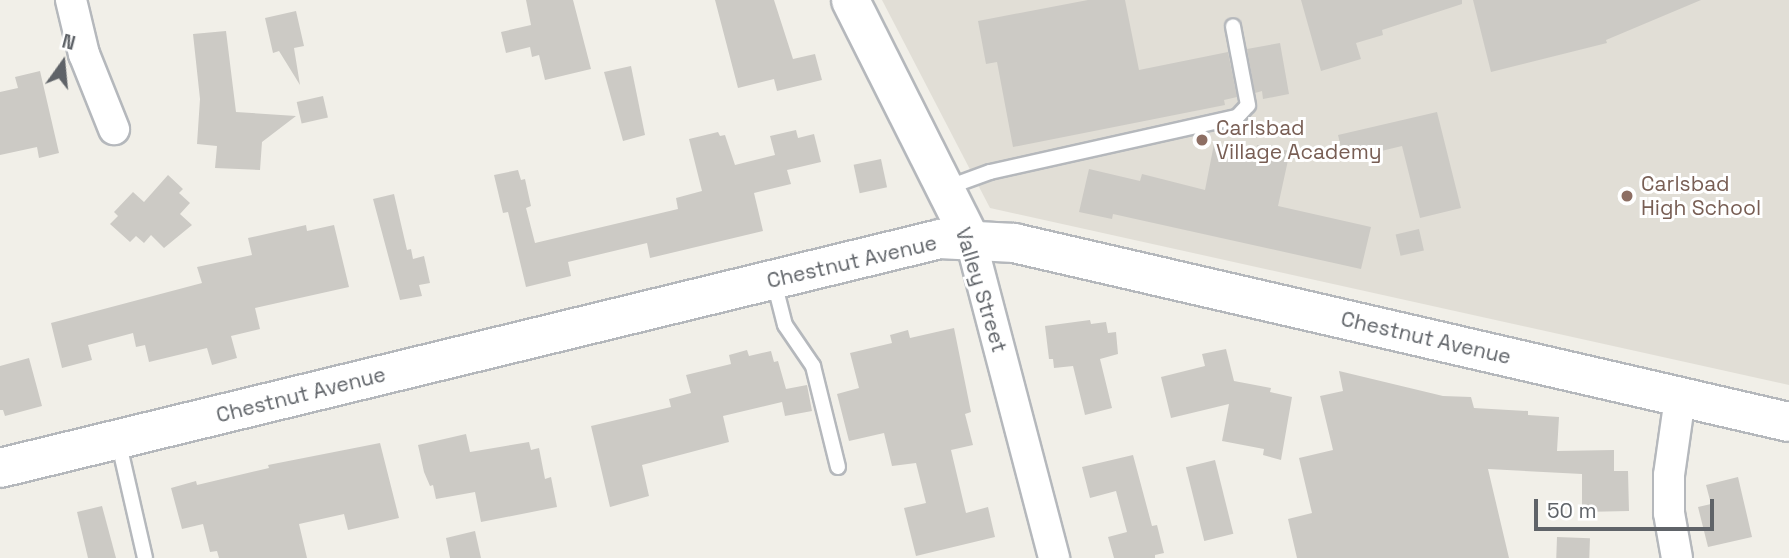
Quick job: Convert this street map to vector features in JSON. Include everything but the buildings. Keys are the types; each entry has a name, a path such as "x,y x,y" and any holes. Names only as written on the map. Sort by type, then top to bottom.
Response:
{"main road":[{"name":"Chestnut Avenue","path":"0,468 940,239 1014,243 1789,422"}],"street":[{"path":"71,0 83,54 114,129"},
{"name":"Valley Street","path":"850,0 971,241 1054,558"},
{"path":"1677,558 1669,513 1669,475 1680,398"}],"lane":[{"path":"945,188 990,172 1237,117 1248,105 1233,26"},
{"path":"773,280 785,325 813,366 838,467"},
{"path":"118,439 145,558"}],"shaded area":[{"path":"882,0 1789,0 1789,385 990,208"}],"place":[{"name":"Carlsbad Village Academy","path":"1202,140"},
{"name":"Carlsbad High School","path":"1627,196"}]}
